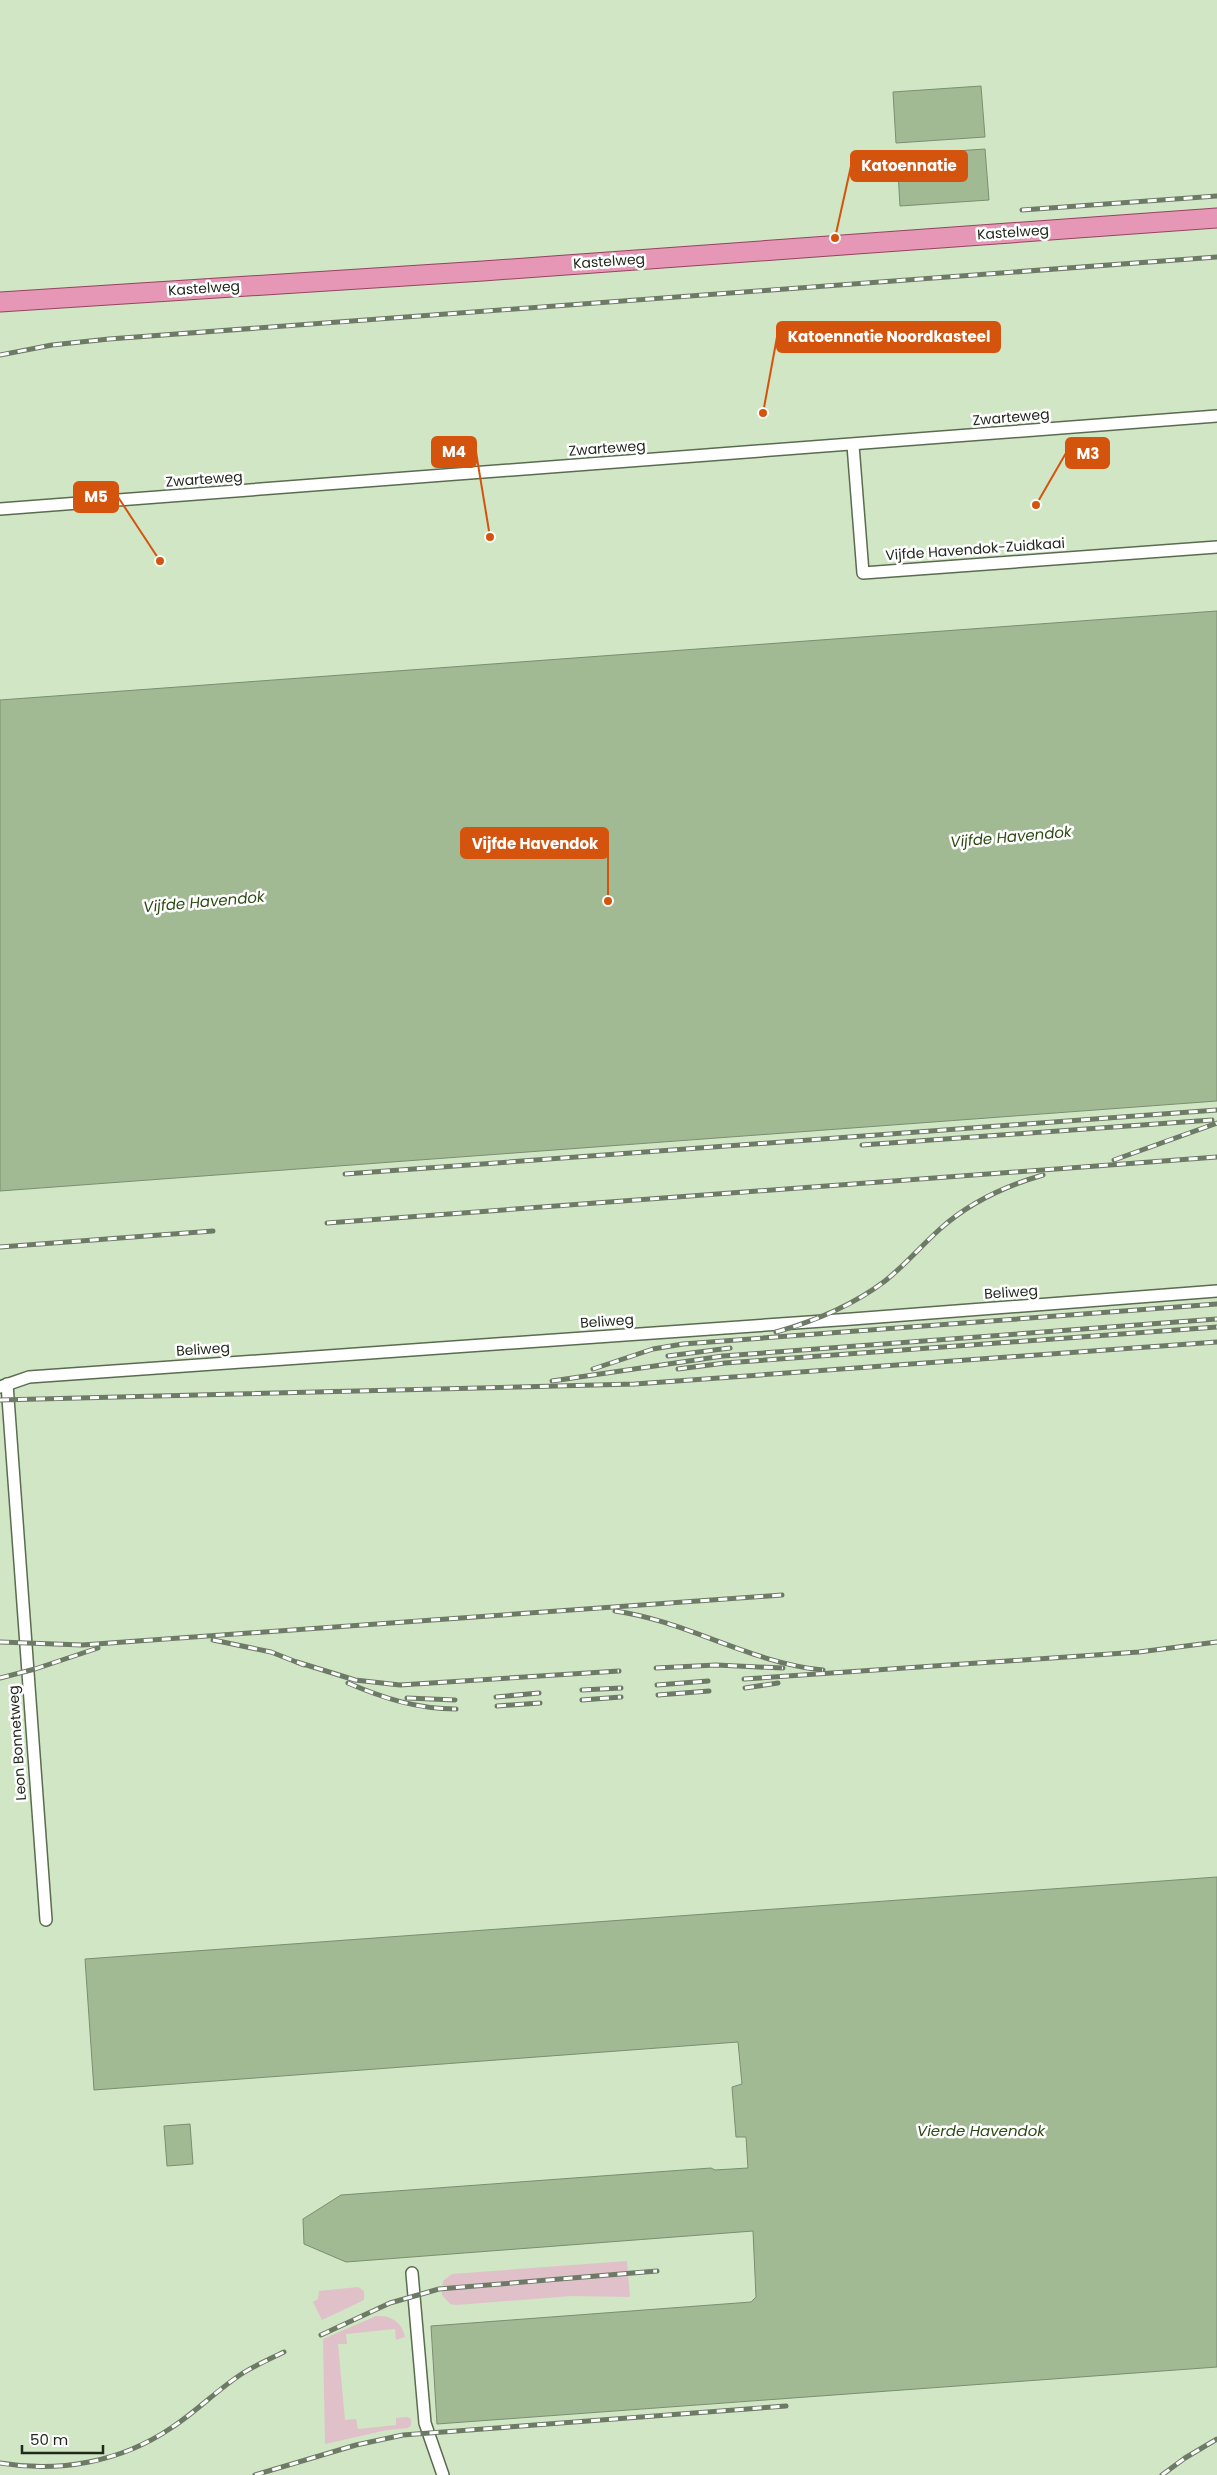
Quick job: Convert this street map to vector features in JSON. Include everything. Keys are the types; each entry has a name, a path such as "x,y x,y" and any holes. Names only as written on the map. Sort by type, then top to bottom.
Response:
{"main road":[{"name":"Kastelweg","path":"0,302 473,271 1217,218"}],"street":[{"name":"Zwarteweg","path":"0,509 1217,416"},
{"name":"Vijfde Havendok-Zuidkaai","path":"853,445 863,573 1217,547"},
{"name":"Beliweg","path":"3,1385 29,1377 852,1319 1217,1291"},
{"name":"Leon Bonnetweg","path":"3,1385 46,1920"},
{"path":"412,2273 425,2423 443,2475"}],"shaded area":[{"path":"627,2261 630,2297 572,2296 456,2305 450,2304 442,2295 443,2281 452,2274"},
{"path":"358,2287 364,2291 364,2300 322,2320 313,2302 318,2299 319,2291"},
{"path":"376,2316 395,2320 404,2332 405,2337 396,2340 395,2329 346,2334 347,2344 338,2344 345,2420 356,2419 358,2429 396,2425 396,2418 407,2417 411,2419 411,2425 408,2428 387,2430 325,2444 323,2339"}],"water":[{"path":"981,86 985,137 896,143 893,92"},
{"path":"985,149 989,200 900,206 897,155"},
{"name":"Vijfde Havendok","path":"1217,611 1217,1101 0,1191 0,700"},
{"name":"Vierde Havendok","path":"1217,1877 1217,2367 437,2424 431,2326 751,2302 756,2297 753,2231 346,2262 304,2244 303,2219 341,2195 711,2168 715,2170 748,2168 746,2137 736,2137 732,2087 742,2084 738,2042 94,2090 85,1959"},
{"path":"190,2124 193,2164 167,2166 164,2126"}],"railway":[{"path":"1022,210 1217,196"},
{"path":"0,355 52,345 109,339 1217,257"},
{"path":"345,1174 1217,1110"},
{"path":"862,1145 1212,1120"},
{"path":"1114,1160 1217,1123"},
{"path":"327,1223 1217,1157"},
{"path":"776,1332 819,1318 860,1298 892,1275 951,1219 988,1196 1015,1184 1043,1175"},
{"path":"0,1247 213,1231"},
{"path":"593,1369 653,1349 683,1344 1217,1304"},
{"path":"552,1381 723,1356 1217,1319"},
{"path":"678,1369 725,1363 1217,1327"},
{"path":"0,1400 635,1384 1217,1342"},
{"path":"668,1356 730,1348"},
{"path":"0,1642 82,1645 782,1595"},
{"path":"615,1611 668,1623 770,1659 796,1666 823,1670"},
{"path":"213,1640 271,1652 304,1665"},
{"path":"744,1679 1139,1652 1217,1642"},
{"path":"0,1678 35,1669 98,1648"},
{"path":"297,1662 355,1680 400,1685 619,1671"},
{"path":"656,1668 716,1665 783,1668"},
{"path":"657,1685 708,1681"},
{"path":"348,1683 401,1702 428,1707 456,1709"},
{"path":"745,1688 778,1683"},
{"path":"582,1690 621,1688"},
{"path":"658,1695 709,1691"},
{"path":"496,1697 539,1693"},
{"path":"582,1700 621,1697"},
{"path":"407,1698 455,1700"},
{"path":"497,1706 540,1703"},
{"path":"321,2335 390,2303 439,2289 657,2271"},
{"path":"0,2463 45,2467 67,2465 110,2457 131,2449 152,2440 180,2422 243,2373 284,2352"},
{"path":"255,2475 356,2445 403,2435 786,2406"},
{"path":"1162,2475 1185,2458 1217,2439"}],"place":[{"name":"Katoennatie","path":"835,238"},
{"name":"Katoennatie Noordkasteel","path":"763,413"},
{"name":"M3","path":"1036,505"},
{"name":"M4","path":"490,537"},
{"name":"M5","path":"160,561"},
{"name":"Vijfde Havendok","path":"608,901"}]}
